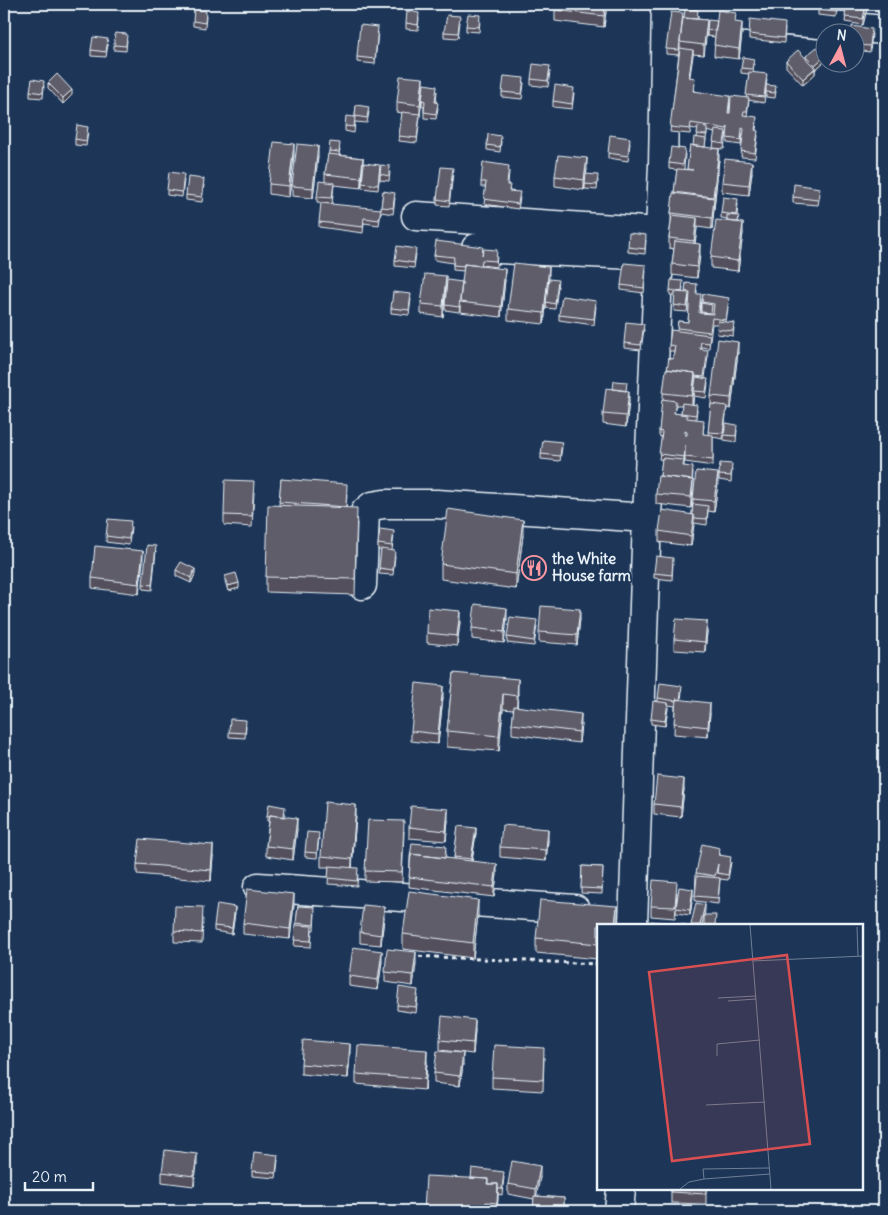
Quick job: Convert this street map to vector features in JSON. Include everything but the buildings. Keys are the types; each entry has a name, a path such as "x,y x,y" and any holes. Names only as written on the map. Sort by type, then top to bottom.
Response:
{"street":[{"path":"258,887 620,915 647,518 663,165 666,7 884,30"},
{"path":"416,216 660,244"},
{"path":"476,248 660,244"},
{"path":"362,584 365,512 372,506 384,504 437,504 647,518"},
{"path":"619,1211 621,1190"}],"path":[{"path":"405,956 597,964"}],"place":[{"name":"the White House farm","path":"534,568"}]}
